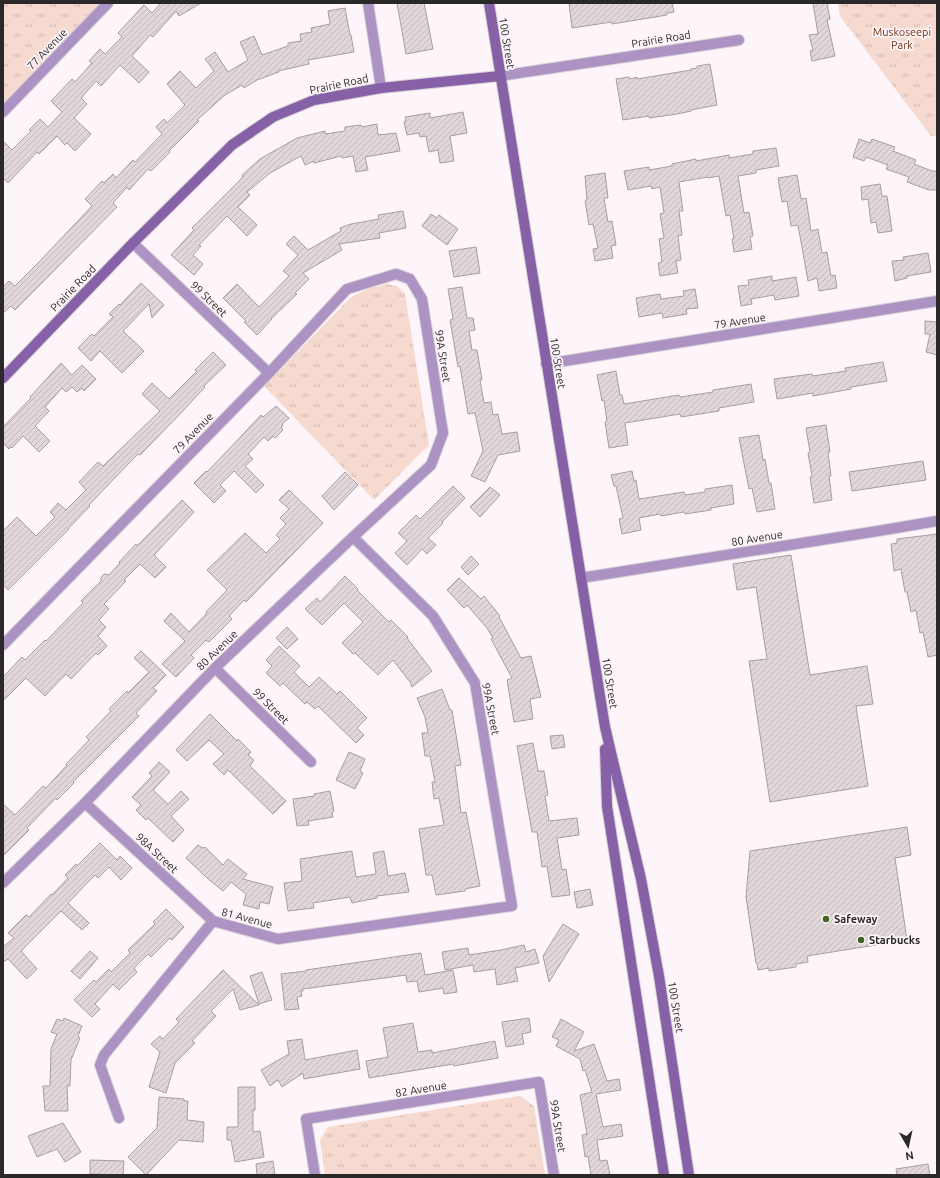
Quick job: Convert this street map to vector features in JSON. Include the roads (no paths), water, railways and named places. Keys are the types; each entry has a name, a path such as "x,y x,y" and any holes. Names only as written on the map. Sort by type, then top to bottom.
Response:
{"main road":[{"name":"100 Street","path":"488,3 605,727 644,894 659,976 689,1175"},
{"name":"Prairie Road","path":"3,378 133,243 232,145 273,117 314,100 381,88 500,76"},
{"name":"100 Street","path":"605,727 607,806 664,1175"}],"street":[{"name":"77 Avenue","path":"3,112 108,3"},
{"path":"368,3 381,88"},
{"name":"Prairie Road","path":"500,76 738,40"},
{"name":"99 Street","path":"133,243 269,373"},
{"name":"79 Avenue","path":"3,645 269,373 347,289 396,274 410,279 414,285"},
{"name":"99A Street","path":"414,285 422,299 443,432"},
{"name":"79 Avenue","path":"546,364 937,302"},
{"name":"80 Avenue","path":"3,883 85,803 215,668 431,465 443,432"},
{"name":"80 Avenue","path":"581,578 937,521"},
{"name":"99A Street","path":"353,537 433,616 475,683 512,906"},
{"name":"99 Street","path":"215,668 310,762"},
{"name":"98A Street","path":"85,803 213,921"},
{"name":"81 Avenue","path":"119,1118 100,1065 104,1055 213,921 278,939 512,906"},
{"name":"99A Street","path":"539,1082 554,1175"},
{"name":"82 Avenue","path":"315,1175 306,1119 539,1082"}],"place":[{"name":"Safeway","path":"826,919"},
{"name":"Starbucks","path":"861,940"}],"park label":[{"name":"Muskoseepi Park","path":"902,38"}]}
